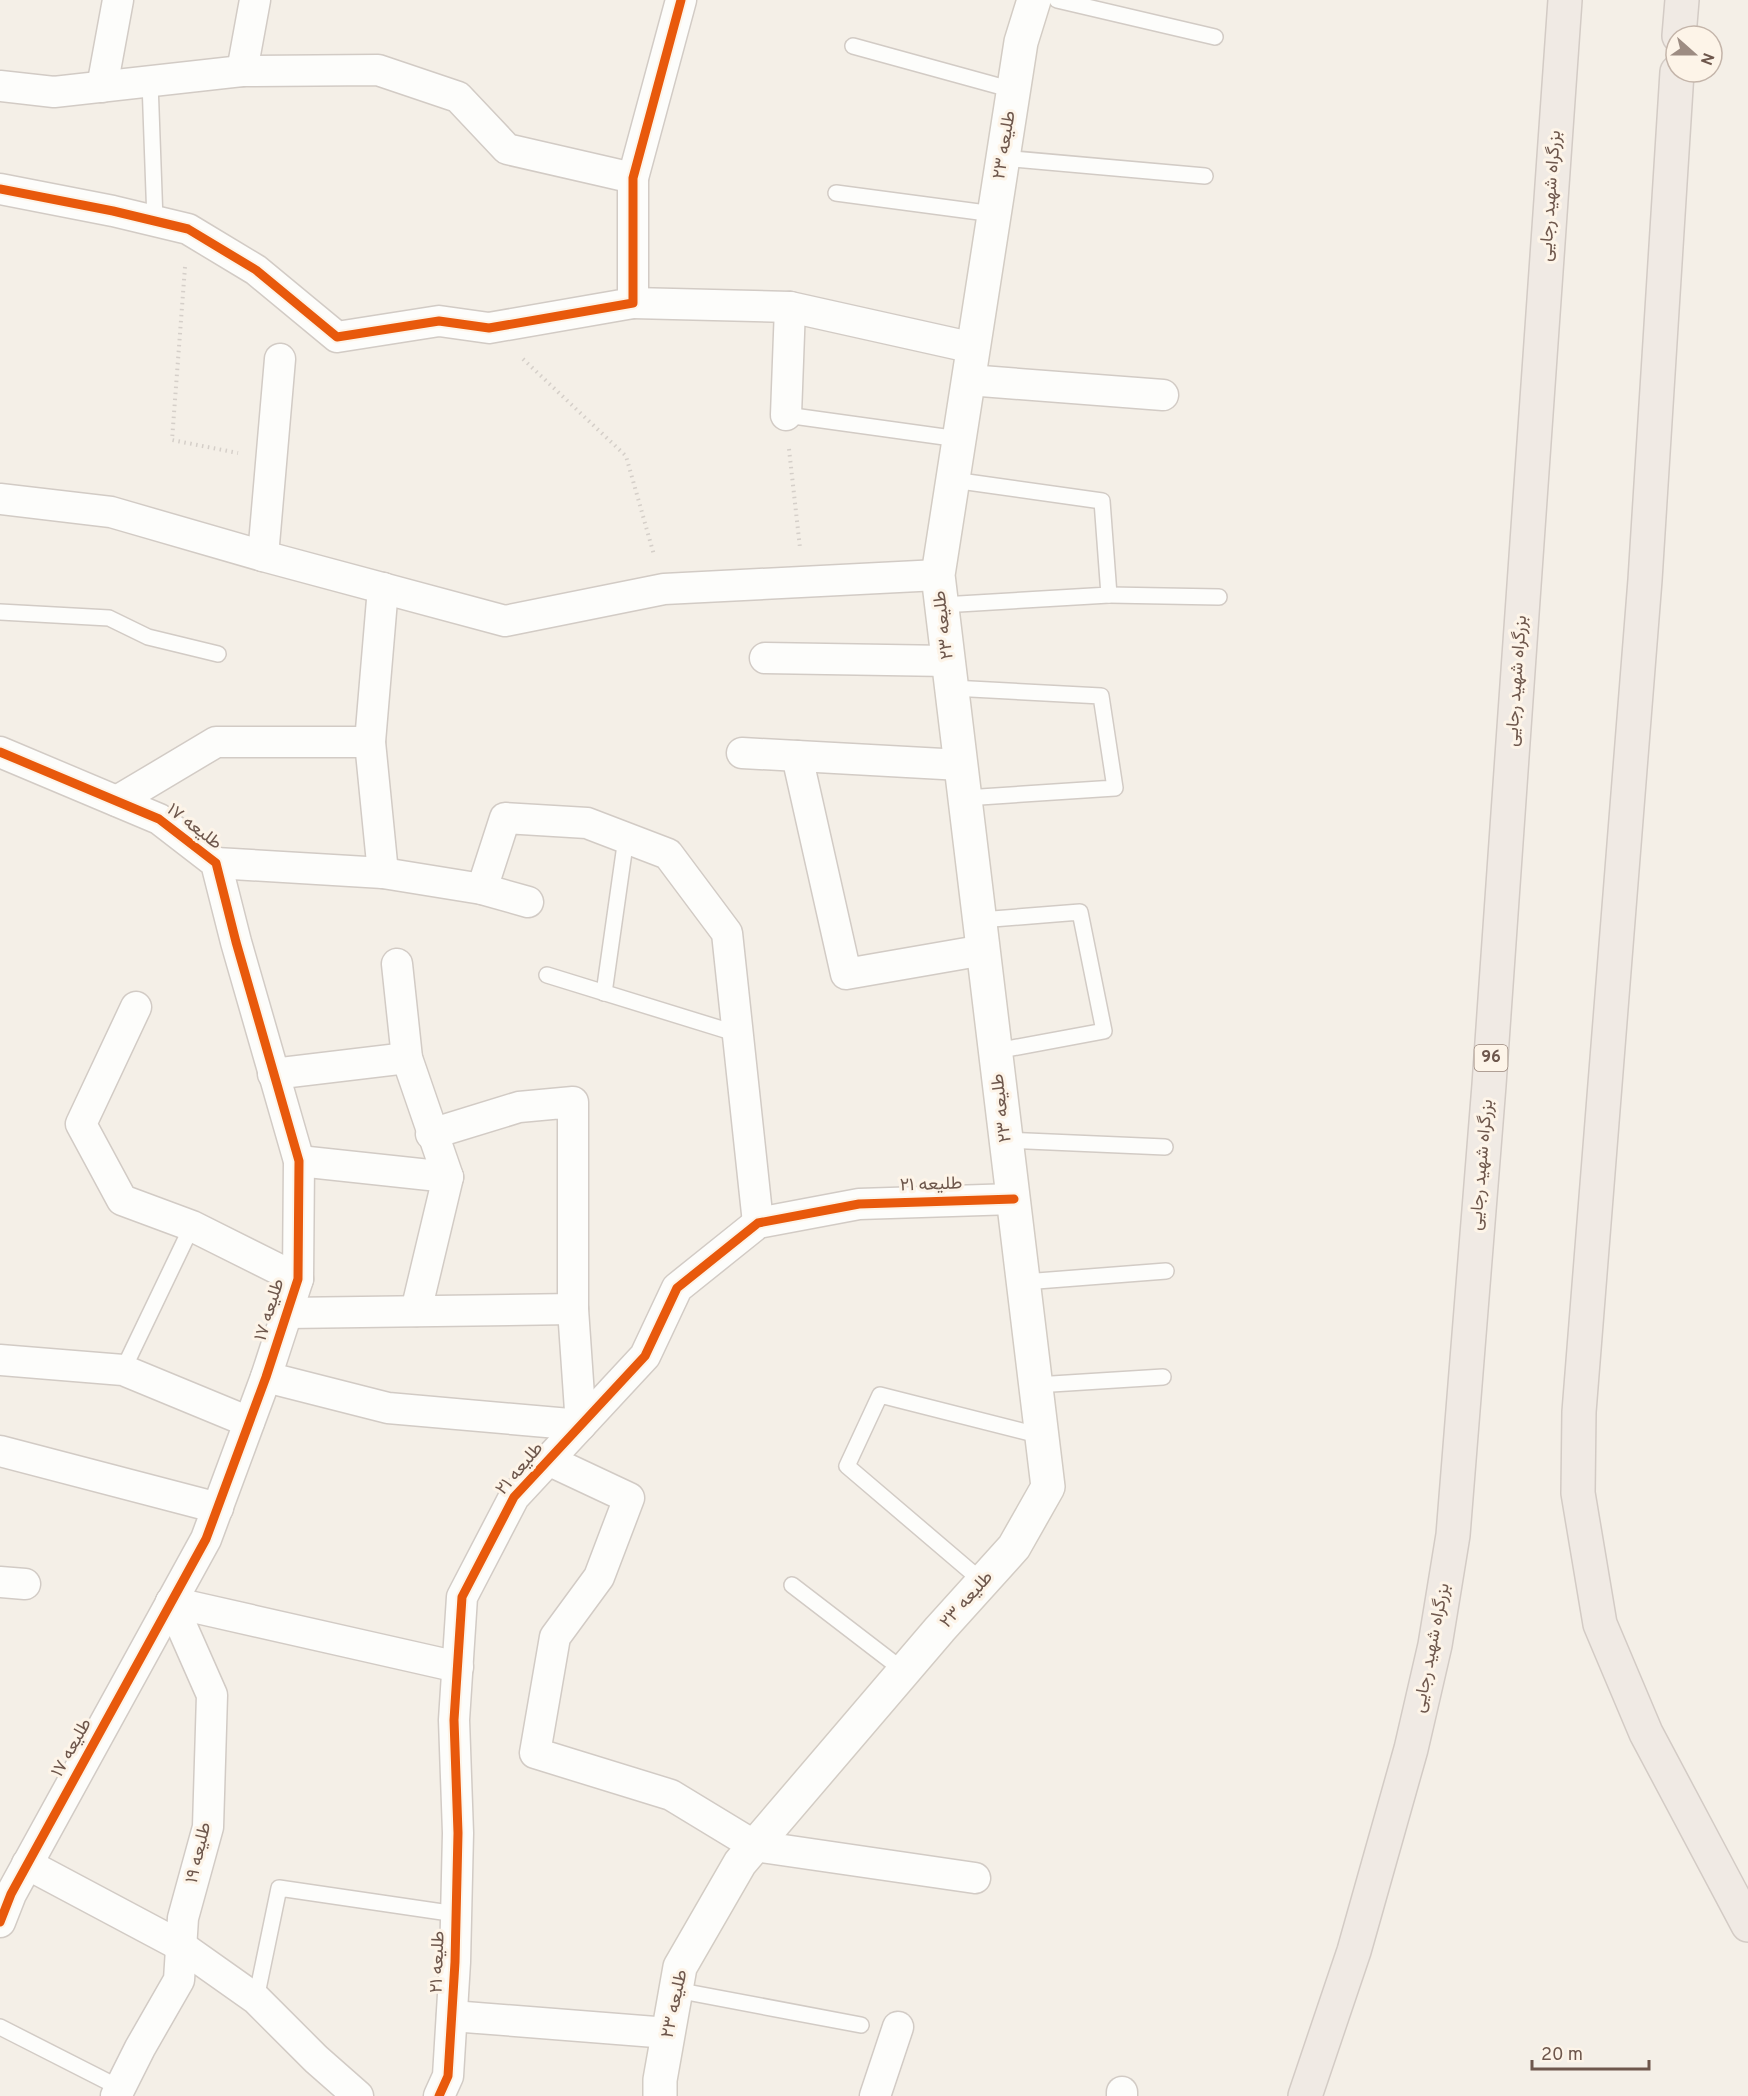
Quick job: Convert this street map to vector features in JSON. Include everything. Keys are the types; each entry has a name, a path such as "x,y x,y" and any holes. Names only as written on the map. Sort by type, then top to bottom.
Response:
{"highway":[{"name":"بزرگراه شهید رجایی","path":"1305,2096 1354,1951 1411,1749 1435,1645 1453,1535 1490,1061 1565,0"},
{"path":"1680,24 1682,0"},
{"path":"1676,84 1645,580 1579,1412 1578,1493 1600,1624 1646,1733 1748,1925"}],"main road":[{"name":"طلیعه ۲۳","path":"660,2096 660,2080 680,1967 740,1863 904,1671 1014,1547 1048,1487 940,590 953,480 1013,90 1021,42 1034,0"}],"street":[{"path":"102,87 118,0"},
{"path":"242,71 255,0"},
{"path":"633,303 633,178 681,0"},
{"path":"0,87 54,92 242,71 378,70 458,97 507,149 633,178"},
{"path":"0,189 113,211 188,230 256,270 337,337 439,321 489,328 633,303 790,307 974,348"},
{"path":"786,415 790,307"},
{"path":"263,556 280,358"},
{"path":"968,380 1163,395"},
{"path":"0,499 111,512 263,556 505,621 664,589 804,582 940,590"},
{"path":"382,588 370,742 383,873"},
{"path":"765,658 950,674"},
{"path":"117,801 216,742 370,742"},
{"name":"طلیعه ۱۷","path":"0,752 159,819 216,863 298,1161 298,1280 266,1377 207,1539 27,1864 11,1894 0,1922"},
{"path":"742,753 961,765"},
{"path":"798,756 846,974 982,935"},
{"path":"482,889 505,818 586,823 668,854 727,933 758,1223"},
{"path":"216,863 383,873 482,889 528,903"},
{"path":"397,964 407,1058 448,1177 416,1311"},
{"path":"136,1007 81,1124 122,1200 192,1226 298,1280"},
{"path":"273,1074 407,1058"},
{"path":"266,1377 388,1408 581,1425 573,1309 573,1102 519,1107 432,1134"},
{"path":"298,1161 448,1177"},
{"name":"طلیعه ۲۱","path":"439,2096 448,2076 452,2016 458,1833 454,1720 462,1597 514,1497 645,1356 677,1288 758,1223 859,1204 1014,1199"},
{"path":"287,1313 573,1309"},
{"path":"0,1360 123,1370 249,1422"},
{"path":"0,1451 218,1508"},
{"path":"548,1460 629,1498 599,1577 555,1637 535,1753 671,1795 755,1846 975,1878"},
{"path":"171,1602 458,1667"},
{"name":"طلیعه ۱۹","path":"118,2092 179,1980 183,1918 208,1827 212,1695 171,1602"},
{"path":"27,1864 181,1946 256,2000 316,2059 358,2096"},
{"path":"452,2016 669,2032"},
{"path":"875,2096 898,2026"}],"lane":[{"path":"1057,0 1215,37"},
{"path":"853,46 1013,90"},
{"path":"150,81 155,221"},
{"path":"1003,158 1205,177"},
{"path":"836,193 994,214"},
{"path":"786,415 959,439"},
{"path":"953,480 1101,501 1109,595"},
{"path":"940,590 1219,597"},
{"path":"0,612 109,618 148,637 218,654"},
{"path":"950,674 1101,696 1115,788 965,798"},
{"path":"604,993 626,838"},
{"path":"982,935 1080,912 1104,1032 996,1051"},
{"path":"547,975 738,1034"},
{"path":"1006,1140 1165,1147"},
{"path":"123,1370 192,1226"},
{"path":"1024,1282 1166,1271"},
{"path":"1036,1385 1163,1377"},
{"path":"983,1582 847,1466 880,1395 1042,1436"},
{"path":"792,1585 904,1671"},
{"path":"256,2000 279,1888 456,1914"},
{"path":"676,1990 861,2025"},
{"path":"0,2027 118,2092"}],"path":[{"path":"188,230 172,440 271,459"},
{"path":"489,328 626,456 664,589"},
{"path":"786,415 804,582"}],"cycle path":[{"path":"0,189 113,211 188,229 256,270 337,337 439,321 489,328 633,303 633,178 681,0"},
{"path":"0,752 159,819 216,863 236,942 299,1161 298,1279 266,1377 206,1539 11,1894 0,1922"},
{"path":"439,2096 448,2076 455,1962 458,1833 454,1720 462,1597 514,1497 645,1356 677,1288 758,1223 859,1204 1014,1199"}]}
